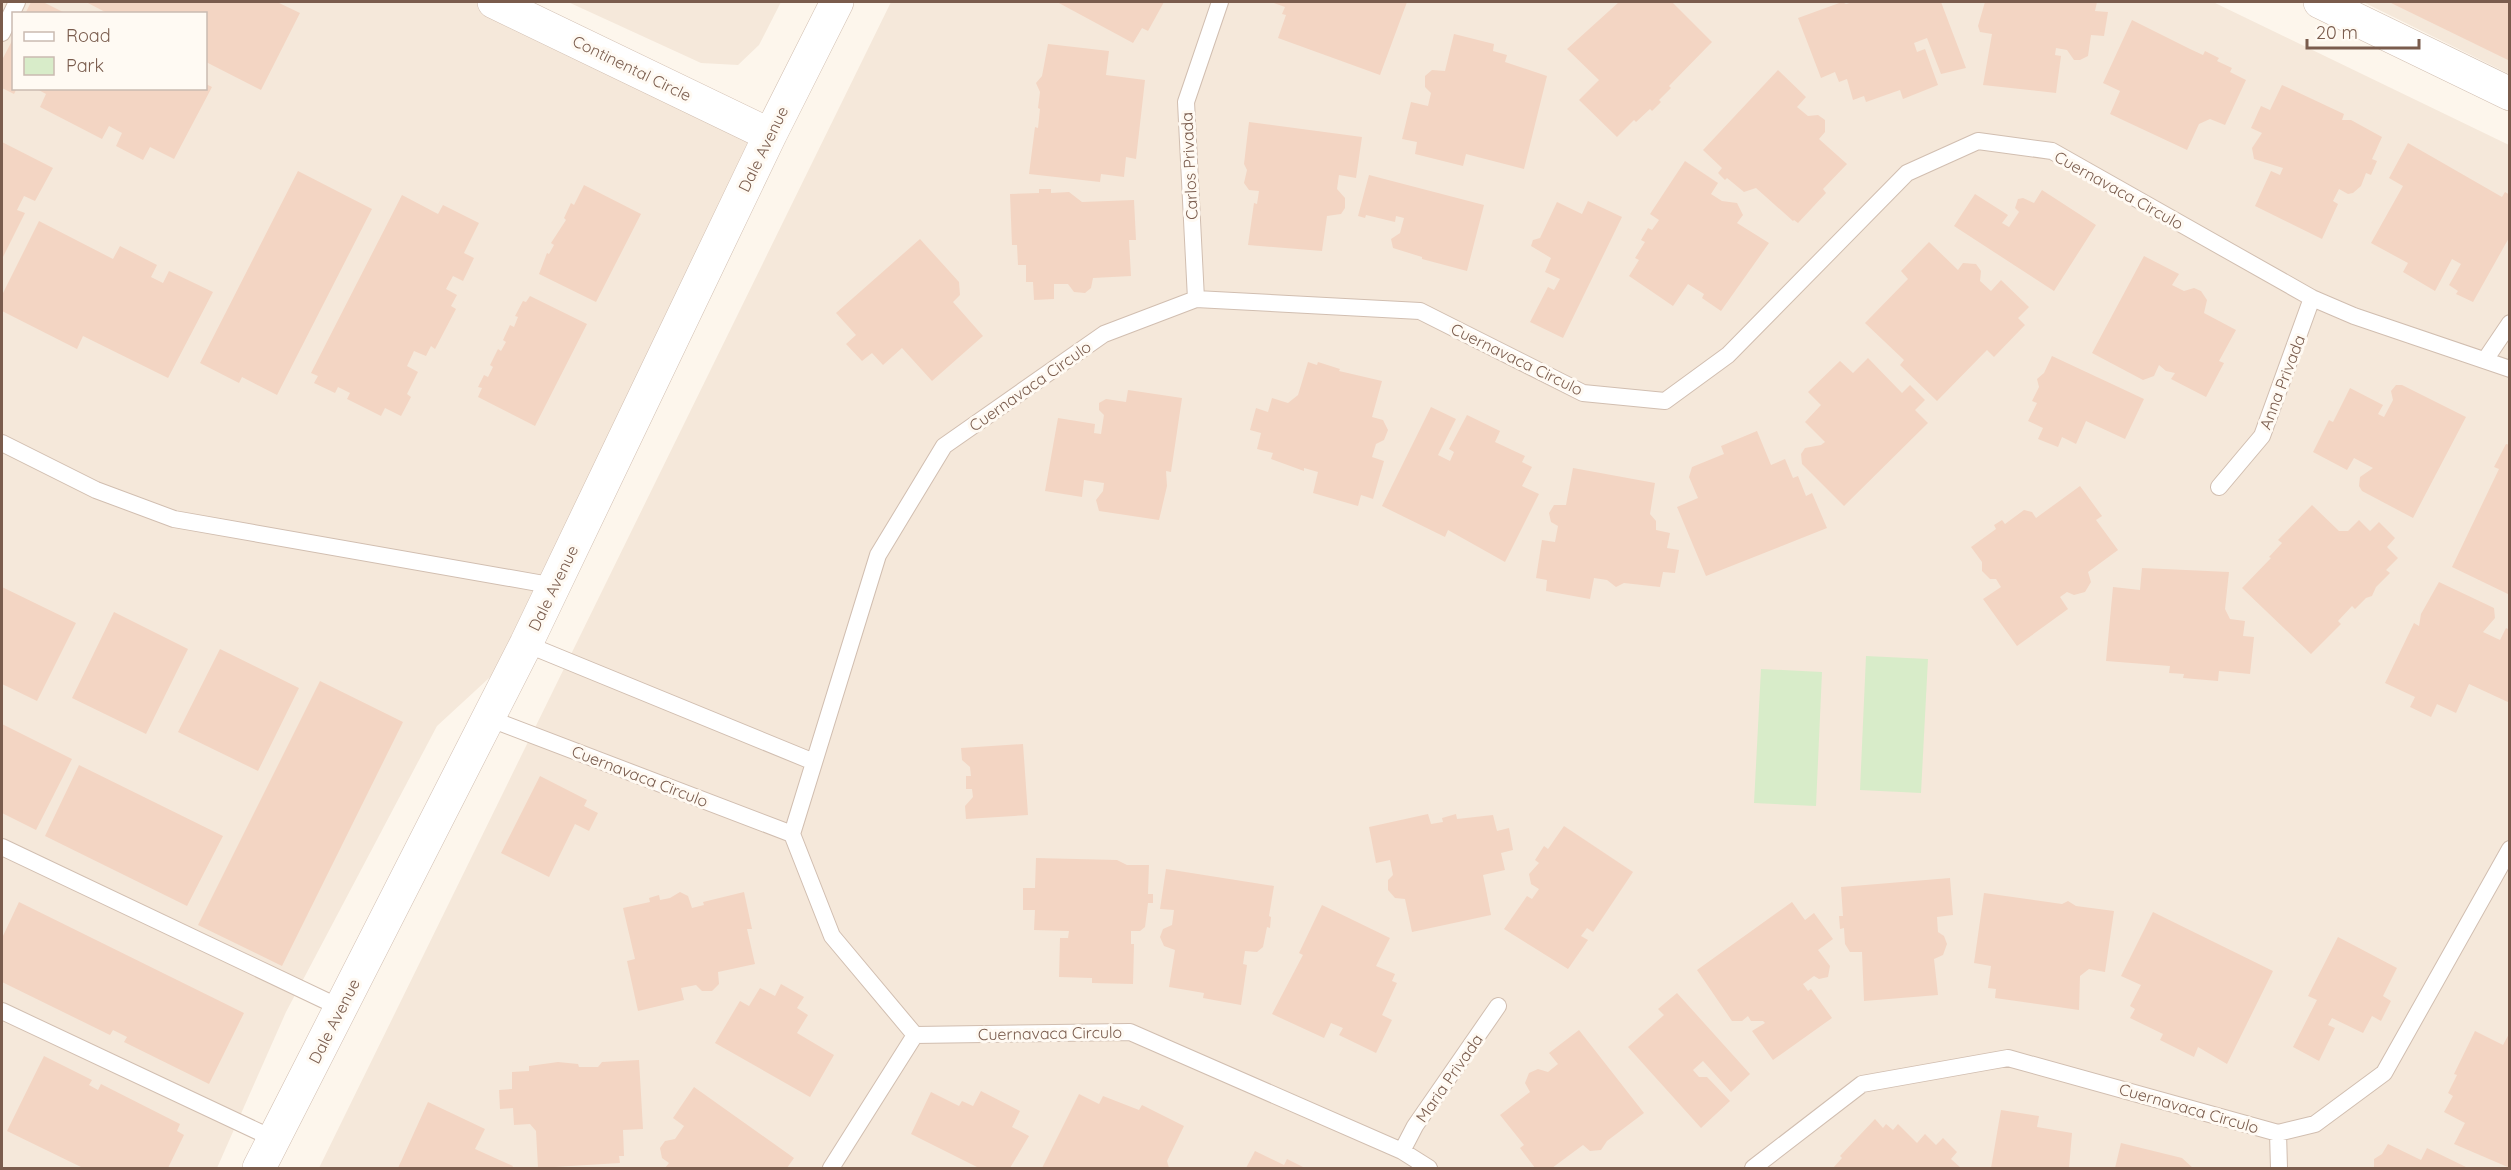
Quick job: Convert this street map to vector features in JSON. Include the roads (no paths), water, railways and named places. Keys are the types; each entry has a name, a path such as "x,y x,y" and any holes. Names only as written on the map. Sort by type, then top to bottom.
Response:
{"street":[{"name":"Continental Circle","path":"494,2 770,135"},
{"name":"Dale Avenue","path":"259,1168 555,586 770,135 837,2"},
{"path":"2320,2 2510,94"}],"lane":[{"name":"Carlos Privada","path":"1196,299 1186,102 1220,2"},
{"path":"2,33 12,12"},
{"name":"Cuernavaca Circulo","path":"488,718 792,834 878,555 944,446 1104,334 1196,299 1420,311 1583,393 1665,401 1728,354 1907,173 1978,141 2052,151 2312,298 2354,316 2510,369"},
{"name":"Anna Privada","path":"2218,487 2262,436 2312,298"},
{"path":"2486,360 2510,323"},
{"path":"2,443 96,490 174,519 555,586"},
{"path":"526,644 814,762"},
{"path":"792,834 832,936 915,1035 831,1168"},
{"path":"2,846 341,1008"},
{"name":"Cuernavaca Circulo","path":"1753,1168 1862,1084 2008,1058 2278,1133 2315,1124 2384,1073 2510,849"},
{"name":"Maria Privada","path":"1402,1151 1415,1126 1498,1006"},
{"path":"2,1011 274,1139"},
{"name":"Cuernavaca Circulo","path":"915,1035 1130,1032 1402,1151 1429,1168"},
{"path":"2278,1133 2279,1168"}]}
